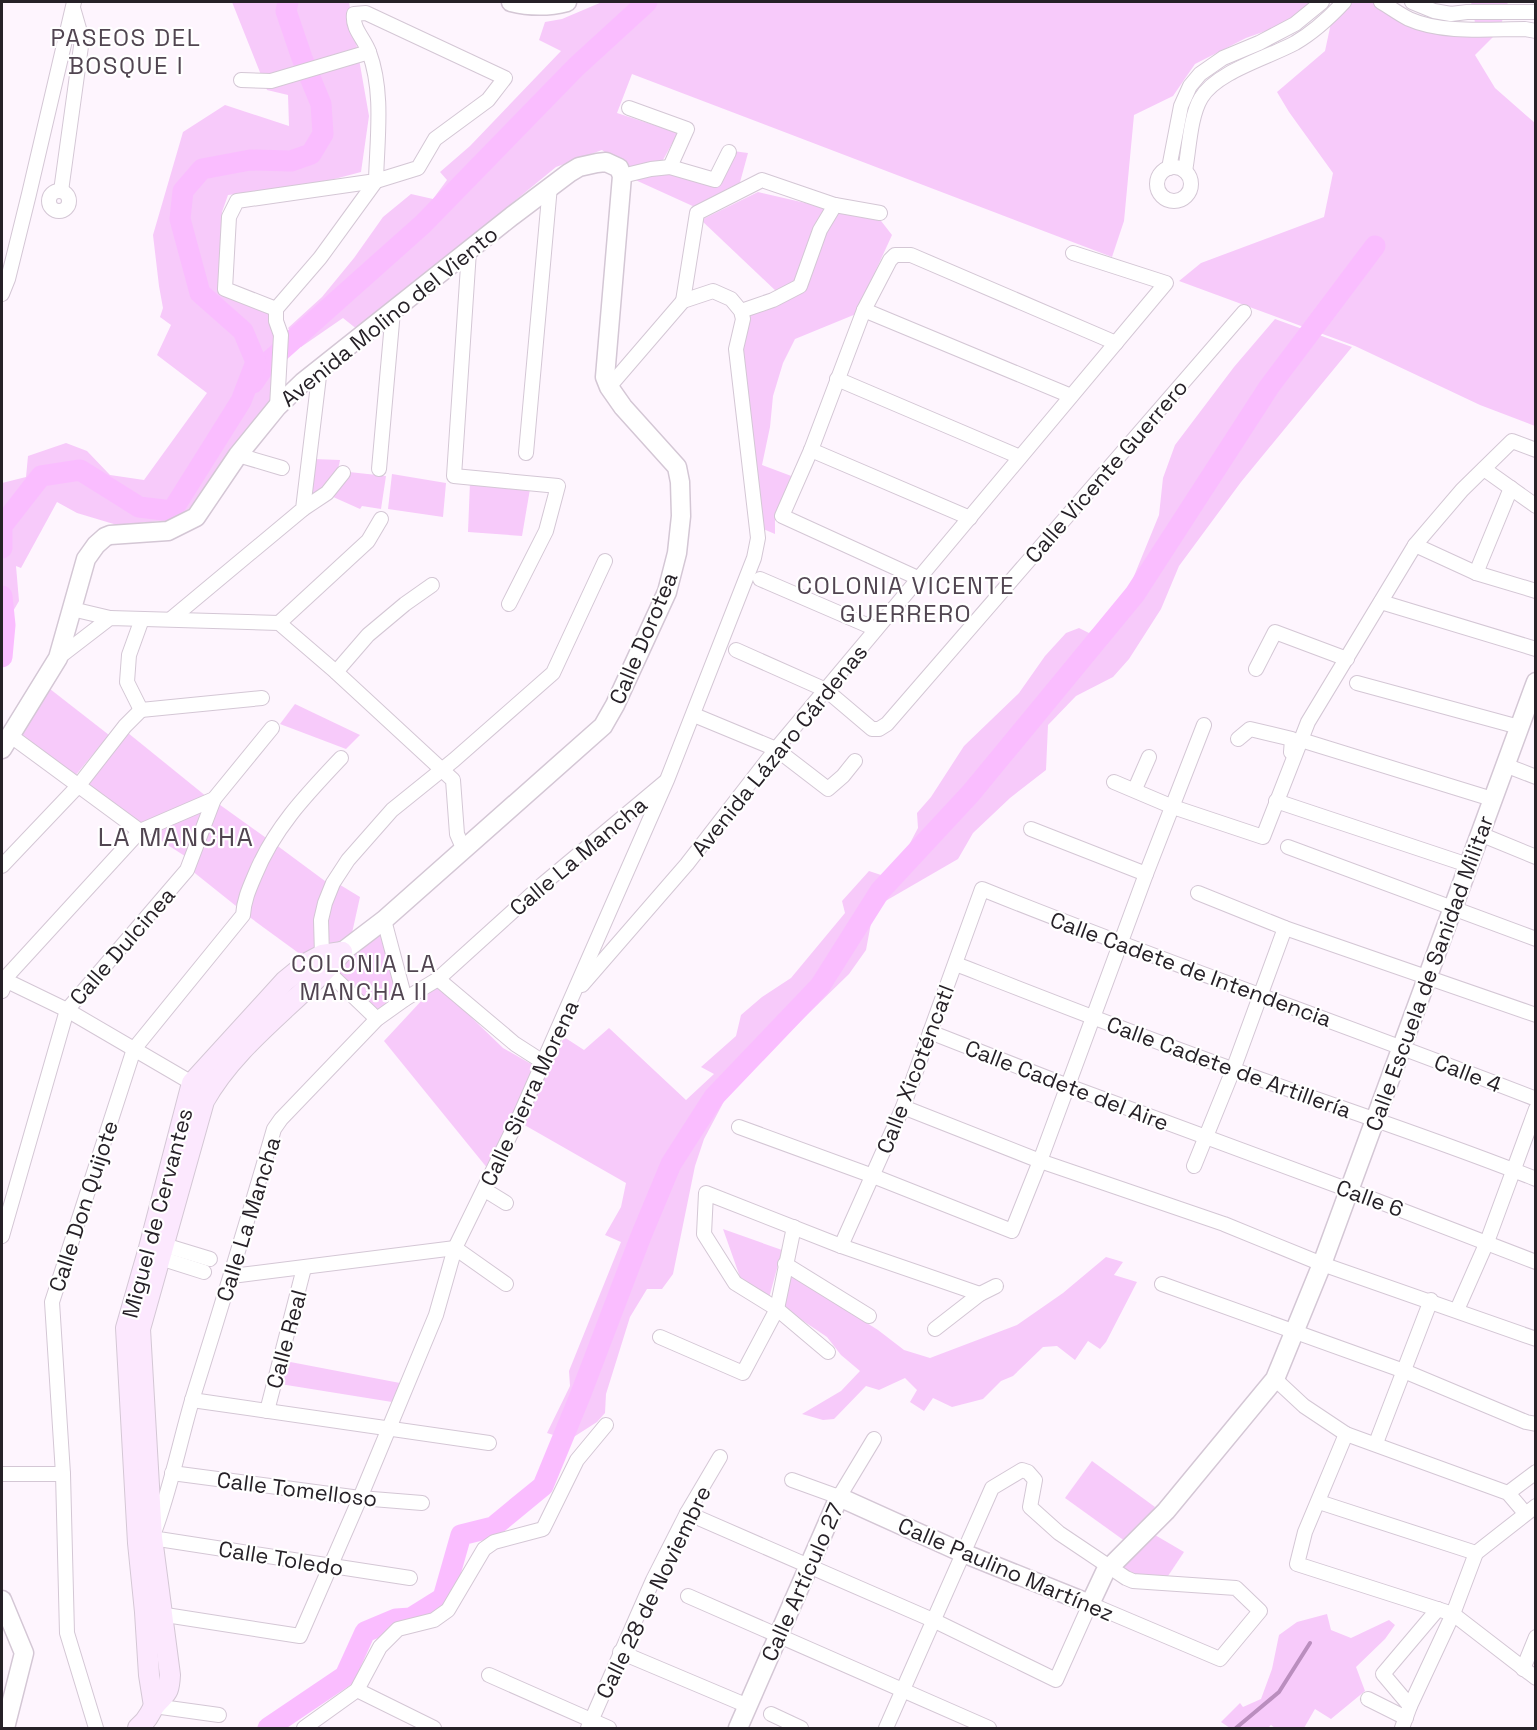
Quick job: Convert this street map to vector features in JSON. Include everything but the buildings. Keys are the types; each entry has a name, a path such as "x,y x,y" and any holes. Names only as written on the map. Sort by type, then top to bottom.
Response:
{"main road":[{"name":"Calle Dorotea","path":"324,963 342,952"},
{"name":"Miguel de Cervantes","path":"153,1613 138,1543 126,1328 154,1232 192,1083 285,981 308,963 324,963"},
{"path":"138,1728 148,1720 154,1706 166,1696 170,1686 170,1675 153,1613 152,1538 140,1329 204,1101 214,1082 231,1062 324,963"}],"street":[{"path":"511,2 526,6 552,6 567,2"},
{"path":"1169,168 1180,106 1190,86 1200,74 1223,58 1259,43 1295,24 1322,2"},
{"path":"1185,171 1195,112 1200,99 1210,86 1221,77 1264,59 1310,34 1344,2"},
{"path":"1381,2 1410,19 1428,25 1447,28 1536,31"},
{"path":"1412,2 1434,11 1451,14 1536,12"},
{"path":"61,191 82,39 70,3"},
{"path":"2,294 70,3"},
{"path":"276,309 225,289 229,217 237,201 375,181 418,168 435,139 488,100 505,78 366,13 354,14 354,26 369,52 379,96 375,181 320,258 276,309 276,321 281,335 277,407"},
{"path":"241,80 271,81 369,52"},
{"path":"629,108 687,129 670,167"},
{"path":"729,152 715,180 670,167 622,176 605,377 609,387 683,301 713,291 731,299 741,311 773,300 800,286 820,230 835,205"},
{"name":"Avenida Molino del Viento","path":"6,742 58,658 86,559 100,541 110,535 168,531 196,517 238,455 296,387 550,186 579,167 606,162 619,168 622,176"},
{"path":"1169,168 1180,168 1185,171 1191,180 1190,192 1182,200 1171,202 1161,196 1157,186 1160,175 1169,168"},
{"path":"683,301 697,213 762,180 835,205 880,213"},
{"path":"526,453 550,186"},
{"path":"469,251 454,476 558,486 546,531 509,604"},
{"name":"Avenida Lázaro Cárdenas","path":"574,994 687,864 776,750 1166,284 1073,252"},
{"path":"920,579 782,516 811,450 864,310 890,260 895,255 911,255 1116,343"},
{"path":"864,310 1071,396"},
{"path":"379,469 393,311"},
{"name":"Calle Sierra Morena","path":"153,1613 300,1636 436,1315 455,1248 485,1190 574,994 667,780 757,549 758,538 736,349 742,319 741,311"},
{"name":"Calle Vicente Guerrero","path":"826,690 872,729 879,729 887,724 1244,312"},
{"path":"303,509 320,368"},
{"path":"837,379 1020,457"},
{"name":"Calle Dorotea","path":"342,952 384,920 603,726 615,705 667,592 677,553 681,516 677,467 629,414 609,387"},
{"path":"1114,782 1173,807 1263,837 1308,722 1370,620 1377,599 1415,545 1462,489 1512,441 1536,450"},
{"path":"811,450 970,518"},
{"path":"238,455 282,468"},
{"path":"1484,469 1536,506"},
{"path":"171,619 303,509 327,493 343,473"},
{"path":"1476,573 1511,488"},
{"path":"279,623 368,542 381,519"},
{"path":"1415,545 1476,573 1536,591"},
{"path":"377,1019 324,963 321,920 325,903 338,876 360,846 392,810 553,673 605,561"},
{"path":"760,579 876,629"},
{"path":"336,672 368,635 432,585"},
{"path":"1377,599 1536,649"},
{"path":"72,609 110,618 279,623 336,672 453,780 457,834 463,848"},
{"path":"58,658 110,618"},
{"path":"141,710 127,682 129,656 142,619"},
{"path":"1256,669 1275,632 1347,659"},
{"path":"736,650 826,690"},
{"path":"1357,683 1519,727"},
{"name":"Calle Escuela de Sanidad Militar","path":"1090,1604 1105,1572 1166,1511 1275,1379 1322,1264 1400,1046 1454,908 1479,834 1534,690"},
{"path":"2,866 79,785 125,726 141,710 262,698"},
{"path":"694,715 776,750 828,789 855,761"},
{"path":"740,1127 1012,1231 1204,725"},
{"path":"192,1083 67,1010 3,985 140,831 214,799 272,728"},
{"path":"1238,739 1250,729 1292,739 1292,752 1298,747"},
{"path":"6,742 79,785 140,831"},
{"path":"1298,747 1492,799"},
{"path":"1134,789 1149,757"},
{"name":"Calle Don Quijote","path":"96,1728 67,1633 63,1474 52,1302 134,1049 243,915 244,901 260,862 289,814 340,758"},
{"path":"1505,765 1536,777"},
{"name":"Calle La Mancha","path":"152,1538 276,1124 377,1019 438,979 543,884 667,780"},
{"name":"Calle Dulcinea","path":"2,1236 67,1010 187,870 214,799"},
{"path":"1276,801 1468,865"},
{"path":"1031,829 1146,874"},
{"path":"1479,834 1536,857"},
{"path":"1288,847 1536,939"},
{"name":"Calle Cadete de Intendencia","path":"982,889 1120,945 1400,1046"},
{"name":"Calle Xicoténcatl","path":"841,1246 903,1107 982,889"},
{"path":"1198,893 1285,927 1536,1015"},
{"path":"384,920 405,999"},
{"path":"1194,1166 1233,1070 1285,927"},
{"path":"599,933 615,946"},
{"name":"Calle Cadete de Artillería","path":"956,964 1092,1018 1536,1179"},
{"path":"438,979 514,1044 543,1062"},
{"name":"Calle Cadete del Aire","path":"930,1032 1204,1138"},
{"name":"Calle 4","path":"1400,1046 1536,1099"},
{"path":"903,1107 1040,1161 1224,1224 1322,1264 1431,1300 1536,1339"},
{"path":"1457,1310 1486,1242 1536,1109"},
{"name":"Calle 6","path":"1204,1138 1349,1190 1536,1262"},
{"path":"485,1190 506,1203"},
{"path":"828,1352 777,1309 735,1282 704,1234 705,1193 841,1246 980,1294"},
{"path":"660,1337 743,1373 777,1309 794,1227"},
{"path":"232,1276 455,1248 506,1284"},
{"path":"162,1252 207,1266"},
{"path":"785,1264 869,1316"},
{"name":"Calle Real","path":"267,1411 304,1268"},
{"path":"1162,1284 1404,1371 1531,1423"},
{"path":"934,1329 980,1294 996,1286"},
{"path":"1376,1443 1431,1300"},
{"path":"1275,1379 1304,1406 1346,1434 1376,1443 1508,1493 1530,1510 1476,1553 1453,1614 1406,1717"},
{"path":"192,1400 489,1443"},
{"path":"304,1728 357,1690 380,1647 398,1629 434,1620 448,1610 484,1549 494,1542 543,1529 577,1460 606,1425"},
{"path":"1346,1434 1305,1532 1297,1564 1453,1614 1536,1678"},
{"name":"Calle Artículo 27","path":"738,1728 839,1497 874,1439"},
{"name":"Calle 28 de Noviembre","path":"589,1724 653,1580 687,1513 720,1457"},
{"path":"886,1728 992,1488 1022,1470 1028,1472 1035,1480 1030,1508 1059,1533 1111,1568"},
{"path":"1508,1493 1536,1472"},
{"name":"Calle Tomelloso","path":"172,1473 360,1498 422,1503"},
{"path":"2,1474 63,1474"},
{"name":"Calle Paulino Martínez","path":"792,1480 839,1497 963,1553 1220,1659 1260,1611 1236,1588 1132,1581 1111,1568"},
{"path":"1319,1502 1476,1553"},
{"path":"687,1513 935,1621 1056,1680 1090,1604"},
{"name":"Calle Toledo","path":"152,1538 410,1578"},
{"path":"688,1596 989,1728"},
{"path":"2,1600 24,1653 5,1728"},
{"path":"1406,1717 1383,1674 1438,1609"},
{"path":"1523,1669 1536,1637"},
{"path":"620,1652 748,1706"},
{"path":"489,1675 589,1724 609,1728"},
{"path":"744,1728 763,1686 760,1678"},
{"path":"357,1690 434,1728"},
{"path":"1368,1698 1406,1717"},
{"path":"154,1706 219,1714"},
{"path":"771,1714 801,1728"}],"shaded area":[{"path":"232,2 349,2 369,116 361,172 308,186 228,195 222,212 224,293 267,311 275,336 271,402 196,504 173,520 117,525 77,513 57,502 21,568 16,566 19,601 5,625 2,657 2,483 26,477 28,456 66,443 87,451 110,475 144,480 207,393 157,355 171,325 160,317 163,308 153,235 183,132 225,105 289,126 288,95 267,90"},
{"path":"602,2 1316,2 1288,23 1246,38 1195,64 1173,96 1134,115 1124,221 1112,257 632,74 617,113 678,133 663,160 626,168 602,150 556,167 358,330 343,318 301,347 288,328 322,297 383,217 411,194 433,199 447,180 440,172 470,146 561,51 539,40 545,22 562,19"},
{"path":"1353,2 1376,3 1420,29 1477,33 1471,2 1508,2 1499,31 1475,55 1495,88 1535,123 1535,426 1480,405 1355,346 1179,281 1201,263 1324,217 1333,173 1277,92 1325,51 1331,23"},
{"path":"733,151 748,153 739,186 697,208 631,178 670,171 717,183"},
{"path":"758,192 823,207 826,214 798,283 778,293 701,220"},
{"path":"837,209 878,217 892,235 856,314 795,339 783,363 773,396 770,427 762,465 794,477 775,517 775,534 761,528 739,346 746,313 802,290 826,226"},
{"path":"1275,319 1352,347 1241,482 1179,566 1161,609 1129,659 1113,677 1076,696 1048,725 1046,770 1010,798 973,833 958,859 882,903 871,923 866,950 849,974 730,1090 704,1139 695,1166 673,1274 662,1289 647,1289 630,1317 606,1394 605,1413 597,1422 569,1440 547,1433 570,1386 569,1371 621,1242 605,1235 621,1207 626,1183 521,1123 564,1037 584,1050 609,1028 686,1100 714,1074 701,1067 736,1036 741,1015 762,997 791,978 845,913 842,901 869,871 884,876 899,864 918,828 917,813 931,797 964,746 1019,693 1045,656 1066,633 1079,628 1089,633 1125,598 1159,515 1163,478 1175,445 1234,367"},
{"path":"313,459 340,460 329,484 308,501"},
{"path":"349,472 386,476 381,509 362,506 360,509 331,496"},
{"path":"392,474 446,483 443,517 388,509"},
{"path":"470,482 530,489 522,536 468,532"},
{"path":"50,689 109,735 75,776 21,734"},
{"path":"295,704 360,735 346,749 280,724"},
{"path":"128,733 207,797 140,826 84,785"},
{"path":"216,802 269,840 256,857 236,906 191,870"},
{"path":"209,805 191,860 146,831"},
{"path":"275,844 329,884 316,954 304,957 248,916 262,868"},
{"path":"337,883 360,897 352,933 331,946 327,922"},
{"path":"383,933 402,997 380,1010 363,999 336,971 343,960"},
{"path":"437,984 503,1048 538,1068 488,1169 384,1041"},
{"path":"723,1229 782,1250 769,1298 740,1277"},
{"path":"1106,1257 1123,1262 1114,1275 1137,1282 1106,1342 1100,1349 1088,1341 1075,1360 1057,1346 1043,1347 1013,1376 1001,1381 983,1399 952,1407 933,1398 924,1411 910,1402 917,1390 905,1378 879,1390 866,1386 834,1419 823,1420 802,1414 841,1391 860,1371 841,1355 827,1337 781,1306 787,1273 878,1330 904,1350 930,1358 1017,1325 1063,1293"},
{"path":"280,1360 400,1383 392,1402 274,1383"},
{"path":"1092,1461 1155,1507 1129,1544 1065,1498"},
{"path":"1155,1535 1184,1552 1168,1576 1132,1574 1118,1569"},
{"path":"1327,1614 1331,1630 1351,1638 1389,1620 1395,1625 1385,1639 1356,1667 1365,1691 1331,1719 1315,1709 1304,1728 1275,1728 1271,1725 1268,1728 1230,1728 1221,1722 1240,1703 1243,1707 1261,1699 1272,1669 1279,1635 1297,1622"}],"waterway":[{"path":"2,548 2,526 41,476 80,470 139,507 172,511 241,401 256,362 243,331 200,293 180,219 183,191 202,169 250,160 291,161 311,154 323,134 321,104 286,11 288,2"},
{"path":"253,383 266,364 423,224 576,67 647,2"},
{"path":"268,1728 345,1676 365,1632 396,1619 411,1618 443,1598 461,1535 493,1527 543,1486 671,1164 714,1097 820,986 880,891 971,793 1135,594 1269,387 1375,246"},
{"path":"2,596 5,625 2,657"},
{"path":"1236,1728 1279,1692 1310,1643"}],"district":[{"name":"PASEOS DEL BOSQUE I","path":"126,52"},
{"name":"COLONIA VICENTE GUERRERO","path":"906,600"},
{"name":"LA MANCHA","path":"176,837"},
{"name":"COLONIA LA MANCHA II","path":"364,978"}]}
